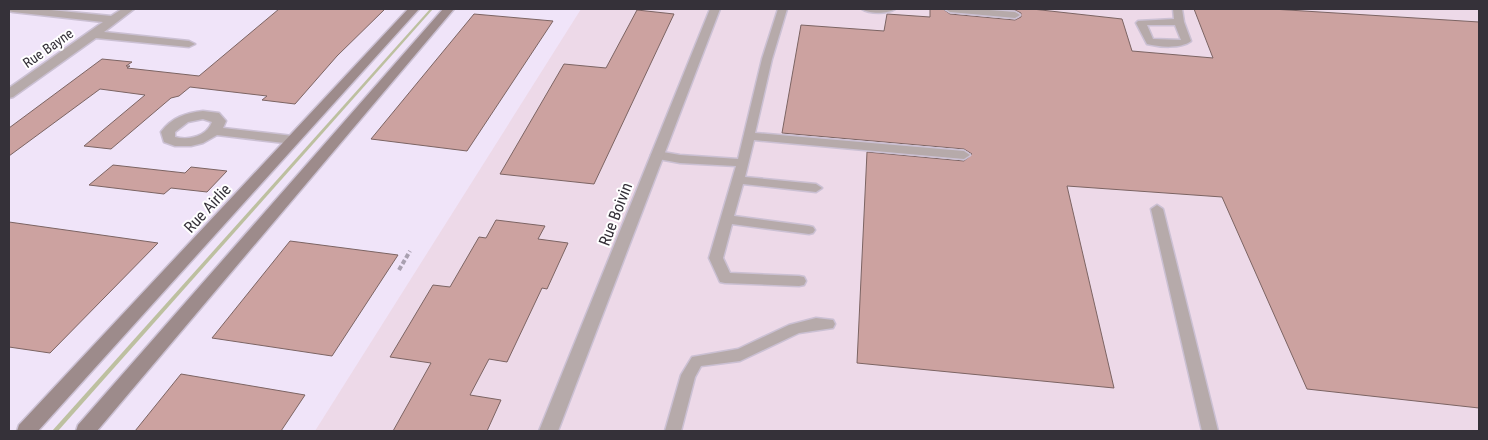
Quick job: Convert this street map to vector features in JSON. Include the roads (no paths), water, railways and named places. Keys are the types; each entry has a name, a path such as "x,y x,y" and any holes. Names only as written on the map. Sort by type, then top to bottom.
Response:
{"main road":[{"name":"Rue Airlie","path":"26,431 414,9"},
{"path":"85,431 450,9"}],"street":[{"path":"13,9 113,20"},
{"name":"Rue Bayne","path":"9,94 129,9"},
{"name":"Rue Boivin","path":"548,431 714,9"},
{"path":"94,34 189,44"},
{"path":"214,131 293,140"}],"lane":[{"path":"782,9 767,59 743,164 716,258 725,278 799,281"},
{"path":"867,9 890,9"},
{"path":"950,9 1014,15"},
{"path":"1177,9 1179,22"},
{"path":"750,136 964,155"},
{"path":"657,154 743,164"},
{"path":"738,180 816,188"},
{"path":"1157,208 1210,431"},
{"path":"727,219 809,230"},
{"path":"673,431 688,375 697,361 739,355 791,330 814,322 828,324"}]}
